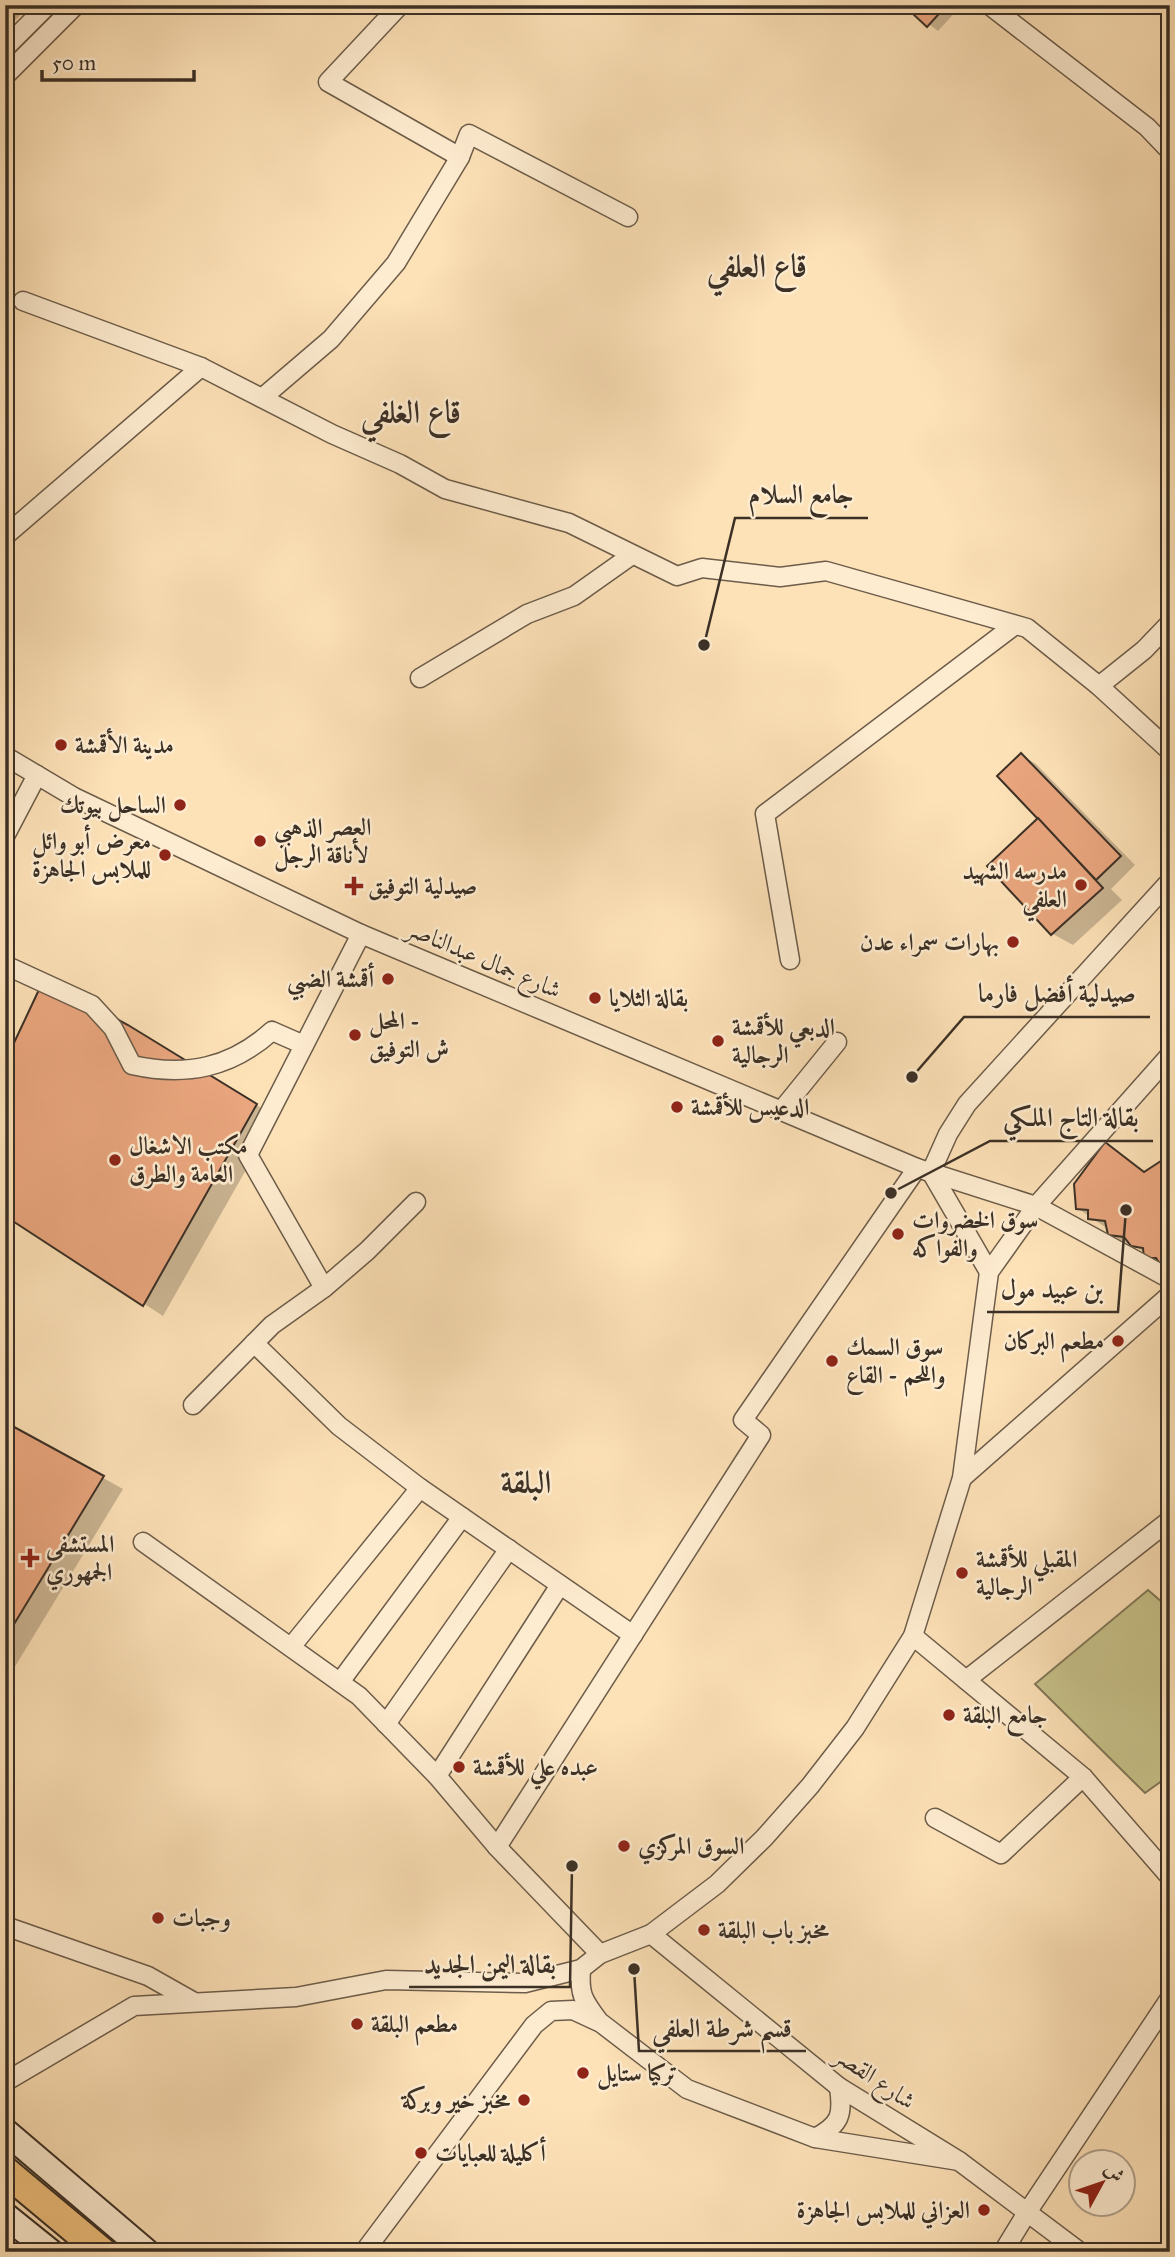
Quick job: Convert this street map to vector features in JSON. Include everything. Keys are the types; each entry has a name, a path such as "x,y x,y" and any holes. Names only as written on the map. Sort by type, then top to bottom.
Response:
{"main road":[{"path":"5,2132 147,2252"},
{"path":"5,2171 102,2252"},
{"path":"5,2195 75,2252"},
{"path":"5,2215 51,2252"}],"street":[{"path":"5,48 48,5"},
{"path":"5,76 76,5"},
{"path":"400,5 328,82 460,157"},
{"path":"989,5 1147,127 1170,151"},
{"path":"262,398 331,339 396,264 460,157 469,134 628,217"},
{"path":"23,301 201,367 332,434 400,464 445,489 569,523 677,576 702,568 780,577 826,571 1027,628 1099,686 1170,751"},
{"path":"5,536 201,367"},
{"path":"420,678 527,614 574,596 632,555"},
{"path":"790,960 765,814 1015,625"},
{"path":"1099,686 1169,627"},
{"name":"شارع جمال عبدالناصر","path":"5,756 74,797 361,934 924,1170 1036,1206 1170,1279"},
{"path":"5,836 37,775"},
{"path":"497,1847 761,1435 743,1420 924,1170 967,1104 1170,881"},
{"path":"324,1288 248,1155 361,934"},
{"path":"5,965 92,1005 113,1028 132,1065 155,1070 197,1070 253,1049 272,1031 304,1045"},
{"path":"781,1111 837,1042"},
{"path":"5,2082 134,2006 296,1997 386,1980 525,1983 581,1969 600,1954 651,1934 717,1884 764,1838 855,1728 913,1636 962,1478 989,1272 1036,1206 1170,1055"},
{"path":"924,1170 989,1272"},
{"path":"193,1405 272,1325 324,1288 367,1251 416,1202"},
{"path":"962,1478 1170,1295"},
{"path":"254,1343 339,1426 420,1488 633,1635"},
{"path":"291,1647 420,1488"},
{"path":"340,1682 462,1517"},
{"path":"966,1680 1151,1538 1170,1520"},
{"path":"143,1542 359,1696 436,1776 497,1847 600,1954"},
{"path":"386,1724 509,1549"},
{"path":"436,1776 560,1585"},
{"path":"913,1636 1083,1777 1170,1877"},
{"path":"935,1818 1000,1854 1083,1777"},
{"path":"5,1926 148,1976 194,2002"},
{"name":"شارع القصر","path":"651,1934 839,2087 959,2161 1080,2252"},
{"path":"581,1969 579,1989 586,2004 601,2023"},
{"path":"1003,2252 1170,1998"},
{"path":"364,2252 534,2025 551,2011 573,2010 601,2023 687,2089 815,2138 959,2161"},
{"path":"815,2138 829,2130 840,2117 842,2103 839,2087"}],"shaded area":[{"path":"1148,1590 1170,1609 1170,1775 1145,1793 1035,1684"}],"building":[{"path":"921,5 947,5 927,27 913,14"},
{"path":"1021,753 1121,856 1096,880 997,776"},
{"path":"1038,818 1103,888 1051,935 987,866"},
{"name":"مكتب الاشغال العامة والطرق","path":"44,979 128,1025 257,1104 143,1306 5,1216 5,1062"},
{"path":"1105,1142 1144,1172 1170,1155 1169,1278 1156,1258 1144,1258 1143,1248 1131,1246 1124,1237 1108,1235 1105,1221 1088,1219 1088,1210 1076,1209 1074,1184"},
{"name":"المستشفى الجمهوري","path":"5,1422 104,1476 5,1639"}],"place":[{"name":"جامع السلام","path":"704,645"},
{"name":"مدينة الأقمشة","path":"61,745"},
{"name":"الساحل بيوتك","path":"180,805"},
{"name":"العصر الذهبي لأناقة الرجل","path":"260,841"},
{"name":"معرض أبو وائل للملابس الجاهزة","path":"165,855"},
{"name":"مدرسه الشهيد العلفي","path":"1081,885"},
{"name":"صيدلية التوفيق","path":"354,886"},
{"name":"بهارات سمراء عدن","path":"1013,942"},
{"name":"أقمشة الضبي","path":"388,979"},
{"name":"بقالة الثلايا","path":"595,998"},
{"name":"المحل - ش التوفيق","path":"355,1035"},
{"name":"الدبعي للأقمشة الرجالية","path":"718,1041"},
{"name":"صيدلية أفضل فارما","path":"912,1077"},
{"name":"الدعيس للأقمشة","path":"677,1107"},
{"name":"مكتب الاشغال العامة والطرق","path":"115,1160"},
{"name":"بقالة التاج الملكي","path":"891,1193"},
{"name":"بن عبيد مول","path":"1126,1210"},
{"name":"سوق الخضروات والفواكه","path":"898,1234"},
{"name":"مطعم البركان","path":"1118,1341"},
{"name":"سوق السمك واللحم - القاع","path":"832,1361"},
{"name":"المستشفى الجمهوري","path":"30,1558"},
{"name":"المقبلي للأقمشة الرجالية","path":"962,1573"},
{"name":"جامع البلقة","path":"949,1715"},
{"name":"عبده علي للأقمشة","path":"459,1767"},
{"name":"السوق المركزي","path":"624,1846"},
{"name":"بقالة اليمن الجديد","path":"572,1866"},
{"name":"وجبات","path":"158,1918"},
{"name":"مخبز باب البلقة","path":"704,1930"},
{"name":"قسم شرطة العلفي","path":"634,1969"},
{"name":"مطعم البلقة","path":"357,2024"},
{"name":"تركيا ستايل","path":"583,2073"},
{"name":"مخبز خير وبركة","path":"524,2100"},
{"name":"أكليلة للعبايات","path":"421,2153"},
{"name":"العزاني للملابس الجاهزة","path":"984,2210"}],"district":[{"name":"قاع العلفي","path":"757,266"},
{"name":"قاع الغلفي","path":"411,412"},
{"name":"البلقة","path":"526,1482"}]}
